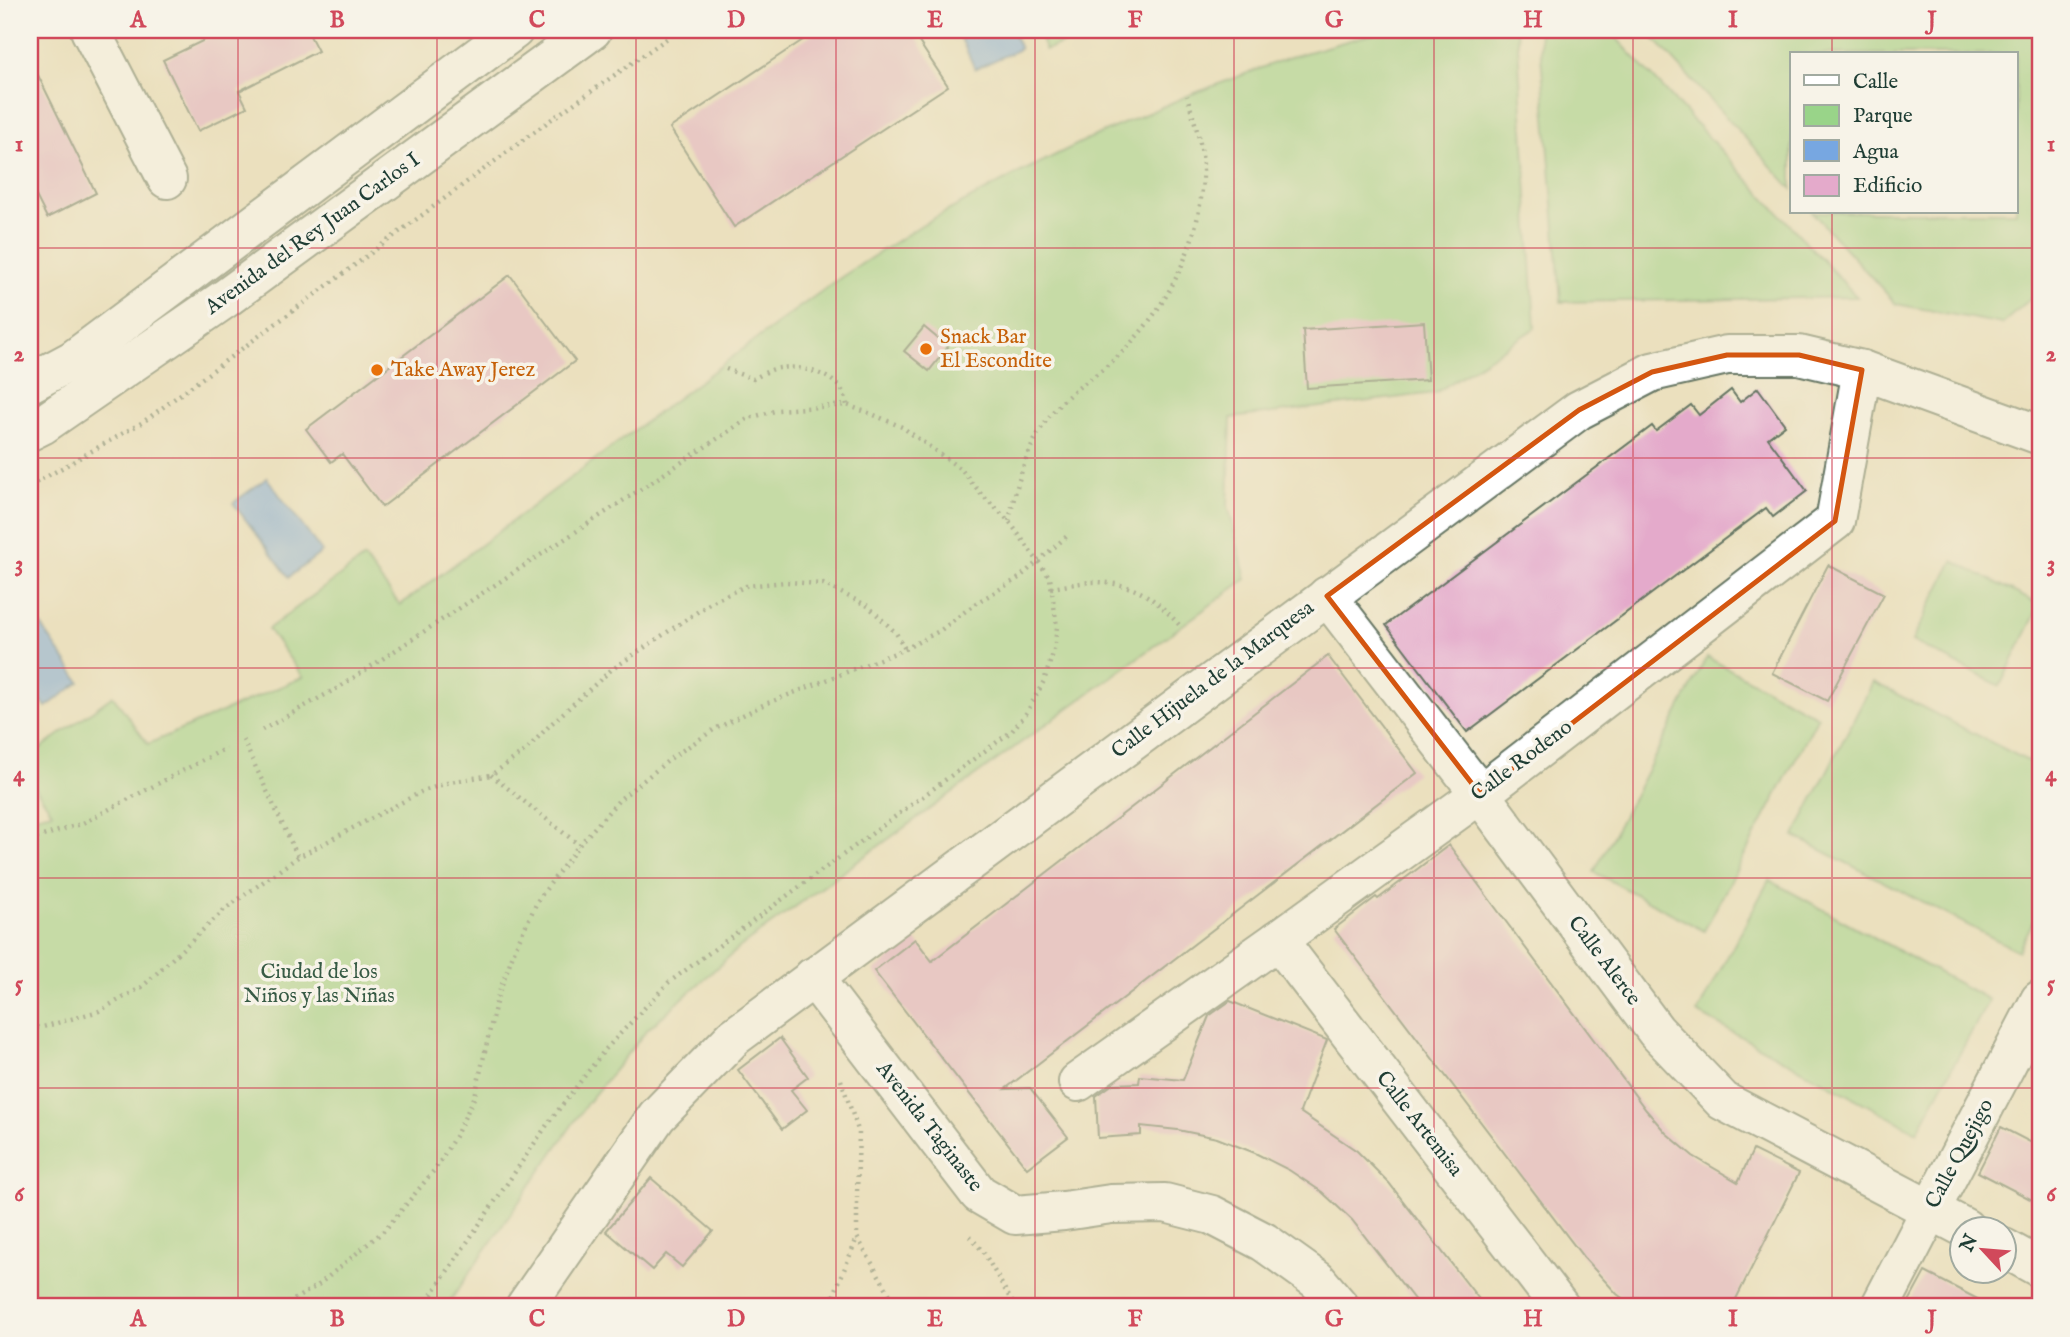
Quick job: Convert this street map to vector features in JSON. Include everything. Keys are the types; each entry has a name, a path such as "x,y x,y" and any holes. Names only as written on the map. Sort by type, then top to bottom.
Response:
{"street":[{"path":"90,30 167,179"},
{"name":"Avenida del Rey Juan Carlos I","path":"30,383 73,360 514,30"},
{"name":"Avenida del Rey Juan Carlos I","path":"30,431 226,298 592,30"},
{"name":"Calle Hijuela de la Marquesa","path":"525,1307 657,1116 734,1037 1579,410 1652,372 1727,355 1799,355 1862,370 2040,435"},
{"name":"Calle Rodeno","path":"1078,1082 1480,794 1835,521 1862,370"},
{"name":"Calle Alerce","path":"1327,596 1480,794 1656,1031 1723,1101 1948,1219"},
{"name":"Calle Artemisa","path":"1278,940 1560,1307"},
{"name":"Avenida Taginaste","path":"813,978 979,1194 1015,1215 1111,1204 1164,1203 1212,1215 1264,1242 1317,1280 1340,1307"},
{"name":"Calle Quejigo","path":"1880,1307 2040,1000"},
{"path":"2018,1256 2040,1268"}],"path":[{"path":"30,486 144,422 549,121 679,30"},
{"path":"1009,521 1022,469 1041,430 1059,404 1116,358 1142,331 1167,294 1186,258 1197,220 1204,172 1187,96"},
{"path":"726,369 753,379 777,368 795,368 814,373 831,379 844,393 847,405"},
{"path":"262,730 341,686 749,418 778,410 847,405 902,427 962,470 979,492 1009,521 1050,578 1056,627 1054,650 1044,681 1027,712 1012,731 668,983 604,1051 549,1122 423,1307"},
{"path":"282,1307 317,1285 386,1229 436,1168 475,1096 497,998 516,946 538,900 579,845 620,799 674,756 715,729 764,705 905,649 941,630 976,603 1019,578 1067,536"},
{"path":"30,1028 43,1027 99,1011 142,987 225,909 298,857 424,791 450,782 491,775 525,751 611,670 715,600 746,586 786,582 823,584 868,606 896,633 905,649"},
{"path":"1051,588 1093,582 1118,585 1143,593 1166,610 1181,627"},
{"path":"243,740 298,857"},
{"path":"30,840 80,824 226,748"},
{"path":"491,775 579,845"},
{"path":"826,1307 831,1302 857,1237 859,1133 838,1071"},
{"path":"857,1237 897,1307"}],"highlighted area":[{"path":"1727,355 1799,355 1862,370 1835,521 1480,794 1327,596 1579,410 1652,372"}],"green space":[{"path":"1038,30 1101,30 1045,50"},
{"name":"Ciudad de los Niños y las Niñas","path":"1386,30 1517,30 1535,328 1435,393 1231,418 1228,506 1246,579 740,947 647,1030 588,1102 446,1307 30,1307 30,817 52,812 30,780 30,756 113,696 148,744 303,677 268,629 364,558 400,605 794,311 923,224 1088,139 1187,96 1290,57"},
{"path":"1539,30 1609,30 1857,297 1561,302"},
{"path":"1646,30 2040,30 2040,290 2002,324 1896,304 1814,214 2018,214 2018,52 1790,52 1790,187"},
{"path":"1953,561 2040,605 2000,686 1912,641"},
{"path":"1707,657 1818,717 1704,931 1594,872"},
{"path":"1873,682 2040,767 2040,908 2018,951 1794,836"},
{"path":"1769,880 1989,1000 1917,1132 1697,1013"}],"water":[{"path":"957,30 1012,30 1020,49 975,69"},
{"path":"267,478 322,552 289,577 233,503"},
{"path":"30,609 80,682 46,707 30,683"}],"building":[{"path":"225,30 307,30 318,51 239,91 247,107 198,131 163,60"},
{"path":"818,30 911,30 948,86 734,227 670,128"},
{"path":"30,59 96,193 47,218 30,184"},
{"path":"510,275 575,361 382,507 342,454 331,462 306,429"},
{"path":"1424,322 1428,380 1307,388 1303,330"},
{"name":"Snack Bar El Escondite","path":"924,327 948,347 929,371 904,351"},
{"path":"1758,388 1785,425 1768,438 1807,491 1773,517 1766,508 1467,732 1386,625 1652,426 1656,431 1691,405 1699,415 1731,390 1740,402"},
{"path":"1828,565 1884,594 1827,701 1772,673"},
{"path":"1328,656 1417,773 1005,1089 1030,1088 1068,1137 1027,1168 874,971 915,939 932,961"},
{"path":"1449,845 1646,1110 1666,1133 1693,1156 1738,1182 1753,1150 1799,1173 1732,1307 1634,1307 1617,1294 1584,1258 1334,929"},
{"path":"1230,1001 1327,1040 1300,1112 1357,1151 1389,1183 1485,1307 1420,1307 1352,1220 1322,1192 1289,1170 1255,1153 1217,1138 1141,1126 1141,1135 1098,1138 1096,1096 1113,1084 1139,1083 1140,1076 1183,1080 1209,1016"},
{"path":"780,1038 808,1077 791,1090 807,1110 782,1129 738,1070"},
{"path":"2001,1127 2040,1147 2040,1204 1978,1172"},
{"path":"651,1178 713,1231 682,1267 666,1254 652,1270 606,1231"},
{"path":"1925,1272 1993,1307 1906,1307"}],"place":[{"name":"Snack Bar El Escondite","path":"926,349"},
{"name":"Take Away Jerez","path":"377,370"}]}
